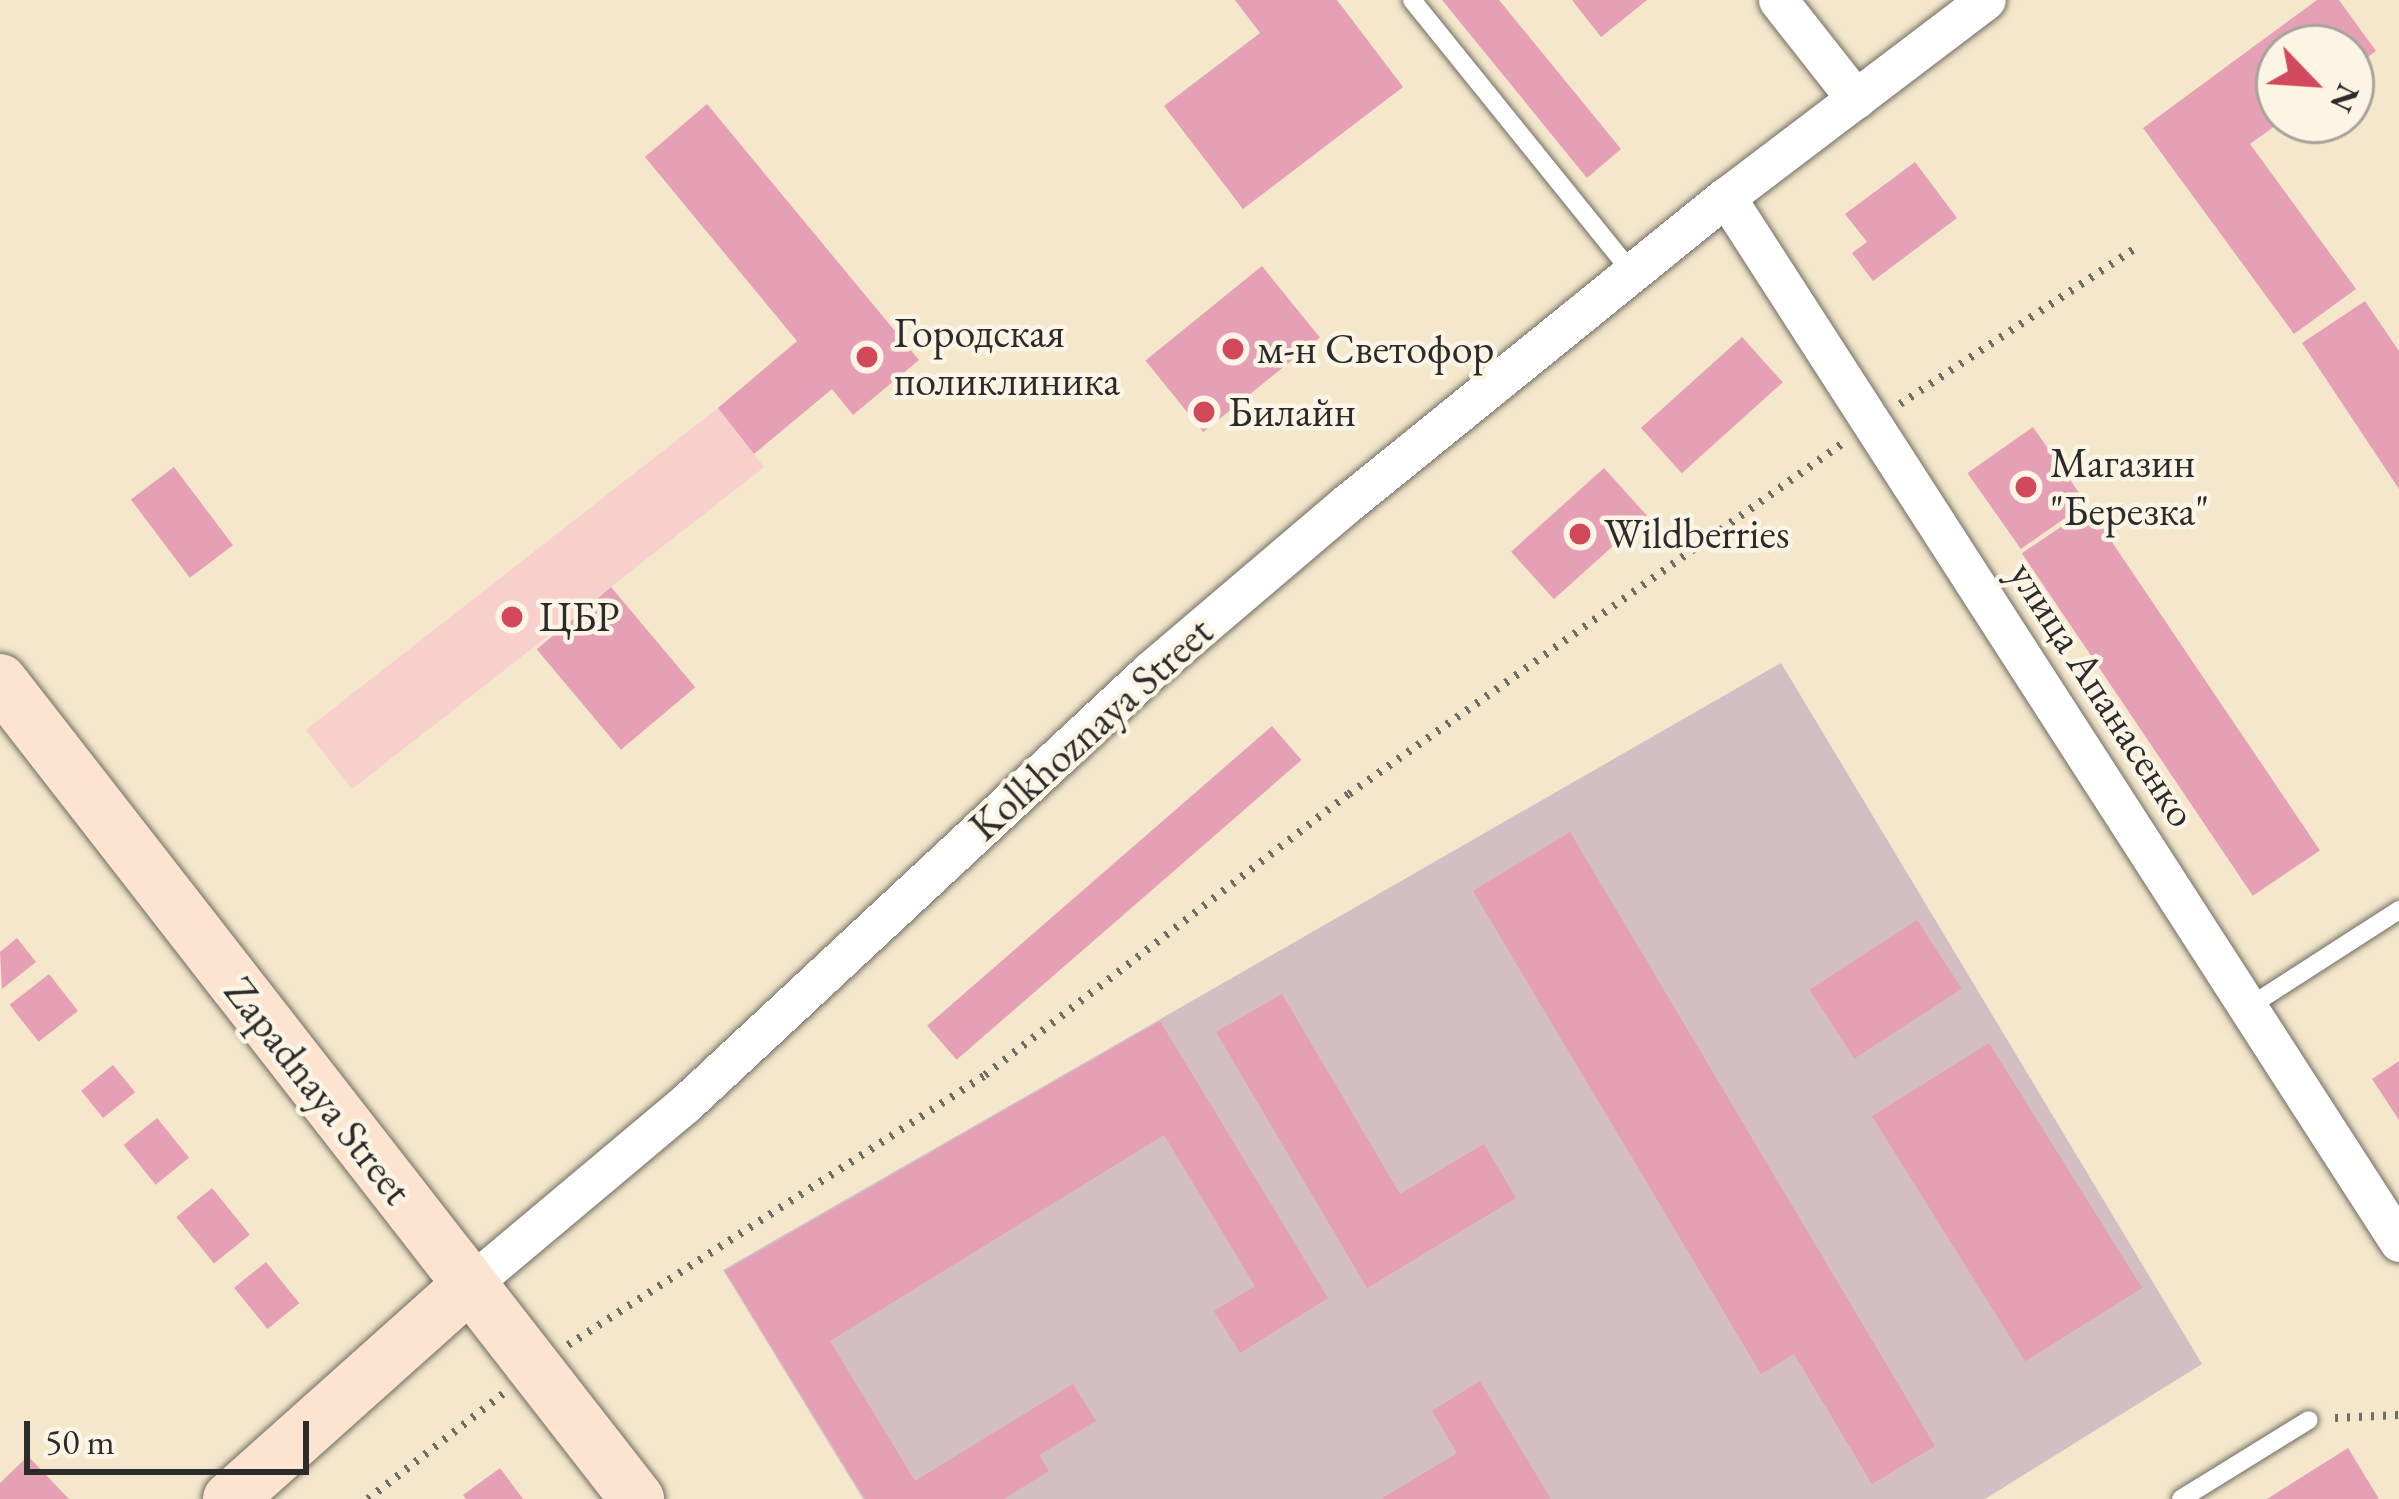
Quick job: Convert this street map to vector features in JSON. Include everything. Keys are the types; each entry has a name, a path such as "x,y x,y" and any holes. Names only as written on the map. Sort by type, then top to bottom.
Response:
{"street":[{"path":"1778,0 1856,99"},
{"name":"Kolkhoznaya Street","path":"230,1499 468,1286 685,1104 1150,671 1726,197 1986,0"},
{"name":"улица Апанасенко","path":"1726,197 2399,1242"},
{"name":"Zapadnaya Street","path":"0,682 637,1499"}],"lane":[{"path":"1412,0 1632,273"},
{"path":"2247,1008 2399,910"},
{"path":"2181,1499 2309,1420"}],"path":[{"path":"368,1499 535,1370 985,1075 1349,794 1872,423 2134,250"},
{"path":"2309,1420 2399,1415"}],"shaded area":[{"name":"ЦБР","path":"718,408 764,467 352,789 306,730"},
{"path":"1781,663 2202,1364 1985,1499 863,1499 723,1270"}],"building":[{"path":"1235,0 1337,0 1403,87 1243,209 1164,106 1260,33"},
{"path":"1442,0 1499,0 1621,149 1587,178"},
{"path":"1572,0 1647,0 1601,37"},
{"path":"2317,0 2339,0 2356,24 2284,24"},
{"path":"2255,46 2255,140 2250,144 2356,289 2294,334 2143,128"},
{"path":"707,104 919,360 853,415 832,389 754,454 718,408 797,341 645,157"},
{"path":"1915,162 1957,218 1873,281 1852,253 1867,242 1845,214"},
{"name":"м-н Светофор","path":"1262,266 1320,337 1203,432 1145,360"},
{"path":"2365,301 2399,351 2399,489 2302,343"},
{"path":"1742,337 1783,382 1682,473 1641,428"},
{"name":"Магазин \"Березка\"","path":"2033,427 2086,503 2021,549 1967,473"},
{"path":"174,467 233,545 190,578 131,499"},
{"name":"Wildberries","path":"1604,468 1647,516 1554,599 1511,552"},
{"path":"2089,508 2320,850 2253,896 2022,553"},
{"path":"611,587 695,687 621,750 537,649"},
{"path":"1272,726 1302,760 957,1060 927,1026"},
{"path":"1570,832 1935,1446 1872,1484 1794,1354 1761,1374 1473,891"},
{"path":"1917,920 1962,989 1854,1058 1810,990"},
{"path":"17,938 36,962 2,989 0,952"},
{"path":"49,974 78,1011 39,1042 10,1005"},
{"path":"1282,994 1400,1194 1484,1144 1516,1198 1367,1288 1216,1032"},
{"path":"1160,1021 1328,1298 1240,1353 1214,1311 1255,1286 1164,1135 830,1341 915,1481 1073,1384 1096,1421 1039,1455 1049,1471 1004,1499 865,1499 725,1271"},
{"path":"1989,1043 2142,1288 2025,1361 1872,1116"},
{"path":"2399,1061 2399,1120 2372,1079"},
{"path":"113,1065 135,1092 103,1118 81,1091"},
{"path":"157,1118 189,1158 156,1185 124,1145"},
{"path":"212,1188 250,1235 214,1264 176,1217"},
{"path":"266,1262 299,1303 267,1329 234,1288"},
{"path":"1480,1381 1551,1499 1381,1499 1457,1453 1432,1411"},
{"path":"2348,1448 2379,1499 2267,1499"},
{"path":"28,1456 69,1499 0,1499 0,1483"},
{"path":"500,1468 523,1499 466,1499 463,1495"}],"place":[{"name":"м-н Светофор","path":"1233,349"},
{"name":"Городская поликлиника","path":"867,357"},
{"name":"Билайн","path":"1204,412"},
{"name":"Магазин \"Березка\"","path":"2026,487"},
{"name":"Wildberries","path":"1580,534"},
{"name":"ЦБР","path":"512,617"}]}
